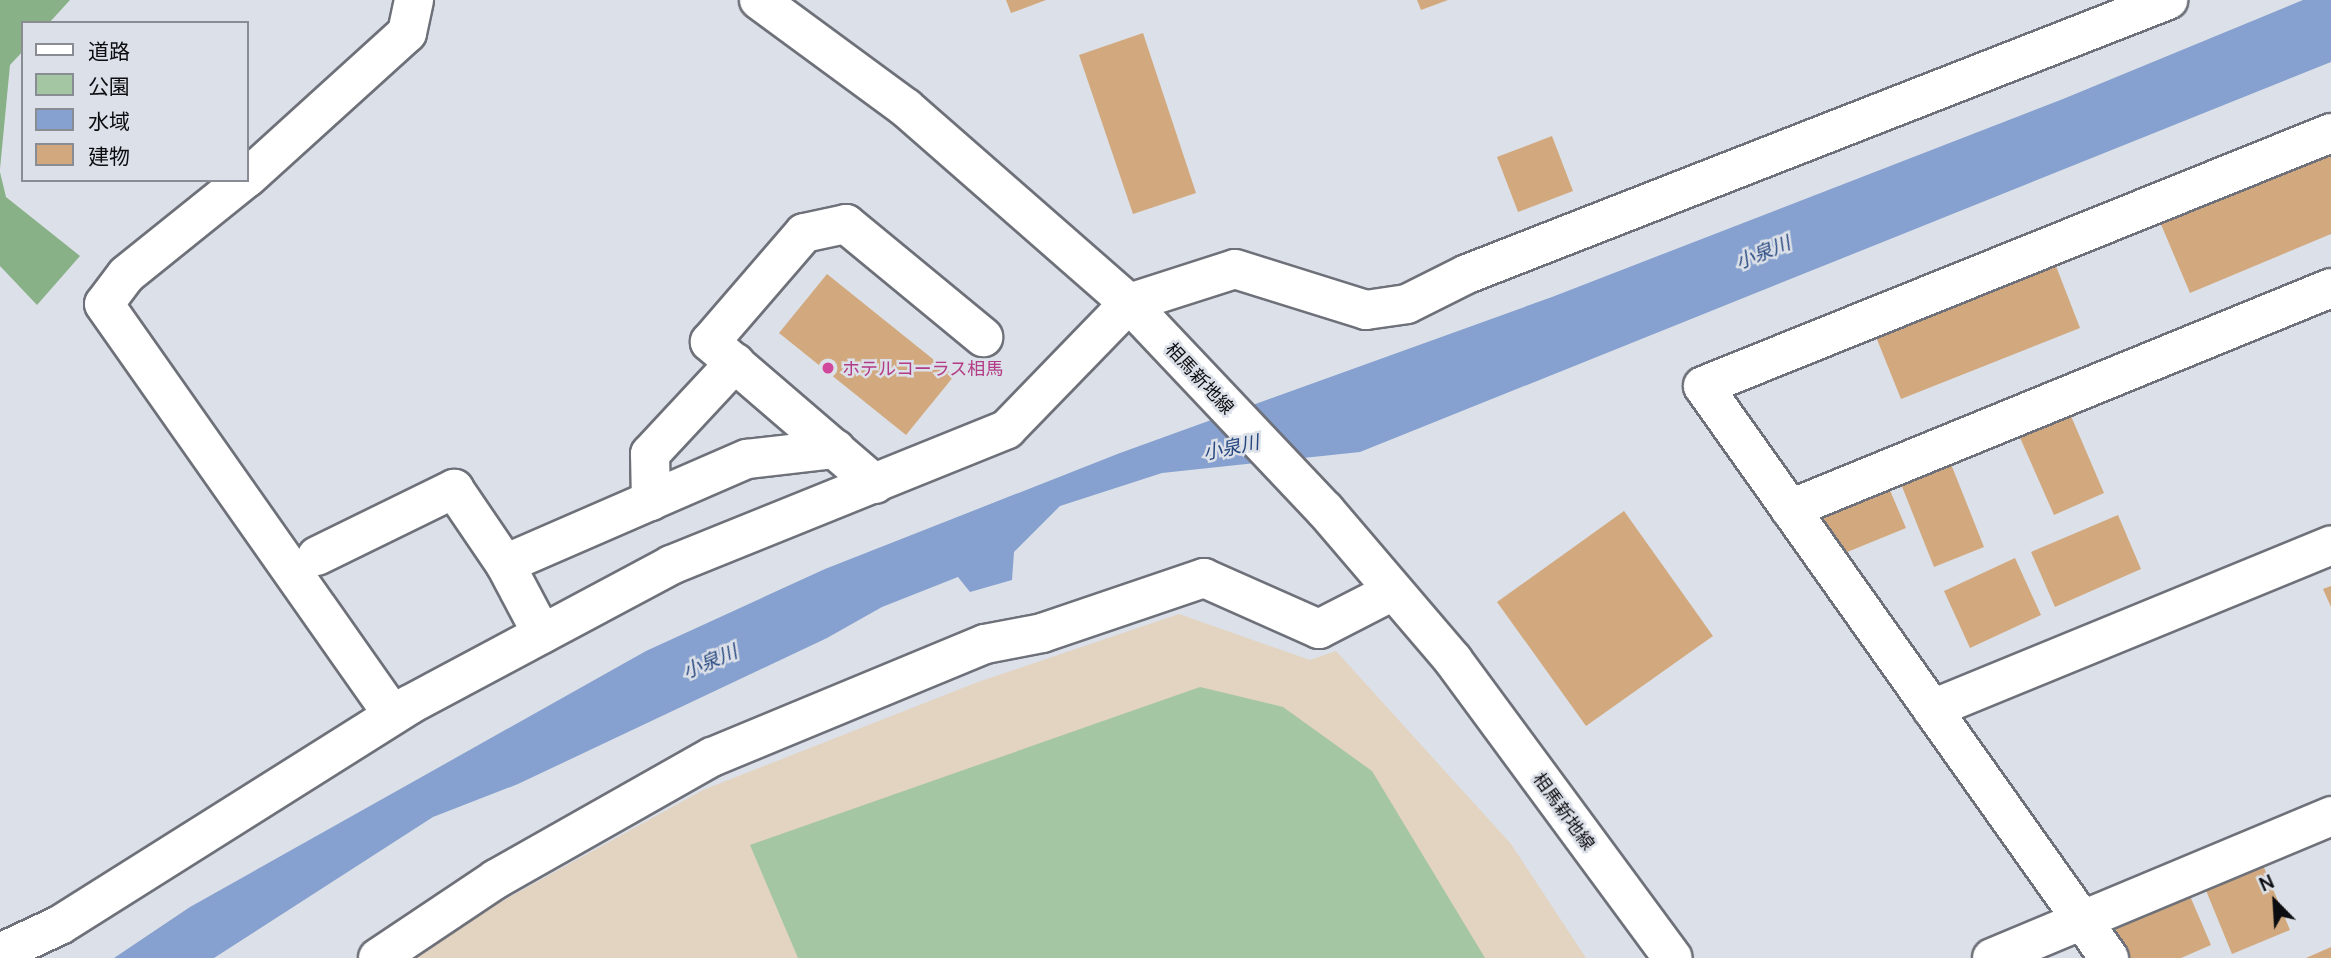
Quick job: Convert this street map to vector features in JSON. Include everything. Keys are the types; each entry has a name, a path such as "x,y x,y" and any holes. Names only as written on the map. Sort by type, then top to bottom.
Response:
{"street":[{"path":"248,176 407,33 414,0"},
{"name":"相馬新地線","path":"759,0 906,108 1129,303 1325,510 1454,660 1673,958"},
{"path":"0,953 60,925 393,715 671,565 1007,429 1129,303 1235,270 1366,310 1407,304 1467,274 2168,0"},
{"path":"2109,958 1703,386 2331,133"},
{"path":"241,182 125,275 104,304 393,715"},
{"path":"875,484 710,342 804,233 846,224 983,337"},
{"path":"1790,509 2331,288"},
{"path":"651,501 650,454 735,363"},
{"path":"505,564 747,459 835,449"},
{"path":"317,556 454,489 505,564 542,634"},
{"path":"1932,709 2331,545"},
{"path":"379,958 496,879 712,757 985,644 1042,634 1204,578 1320,629 1393,591"},
{"path":"1992,958 2331,816"}],"shaded area":[{"path":"1179,614 1310,660 1336,651 1511,844 1586,958 410,958 486,910 703,790 978,682"}],"green space":[{"path":"0,0 70,0 51,21 21,21 21,53 10,65 0,169"},
{"path":"0,172 6,197 80,256 37,305 0,266"},
{"path":"1200,687 1283,707 1372,771 1485,958 798,958 750,845"}],"water":[{"name":"小泉川","path":"2303,0 2331,0 2331,62 1360,452 1162,473 1060,506 1014,552 1012,580 970,592 958,577 882,607 827,638 518,784 433,817 214,958 114,958 190,907 646,651 825,569 1120,453 1552,297 2063,99"}],"building":[{"path":"1006,0 1046,0 1011,13"},
{"path":"1417,0 1448,0 1421,10"},
{"path":"1143,33 1196,193 1133,214 1079,55"},
{"path":"1552,136 1573,191 1518,212 1497,157"},
{"path":"2331,152 2331,234 2190,293 2160,222"},
{"path":"2054,261 2080,328 1901,399 1874,332"},
{"path":"827,274 954,376 906,435 779,333"},
{"path":"2068,409 2104,493 2054,515 2017,431"},
{"path":"1949,459 1984,547 1934,567 1899,479"},
{"path":"1886,481 1906,528 1835,557 1815,510"},
{"path":"1624,511 1713,636 1586,726 1497,602"},
{"path":"2118,515 2141,569 2055,607 2031,552"},
{"path":"2015,558 2041,615 1970,648 1944,591"},
{"path":"2331,586 2331,607 2323,589"},
{"path":"2263,865 2290,930 2232,954 2205,888"},
{"path":"2190,896 2211,945 2181,958 2128,958 2115,928"},
{"path":"2331,947 2331,958 2306,958"}],"place":[{"name":"ホテルコーラス相馬","path":"828,368"}]}
